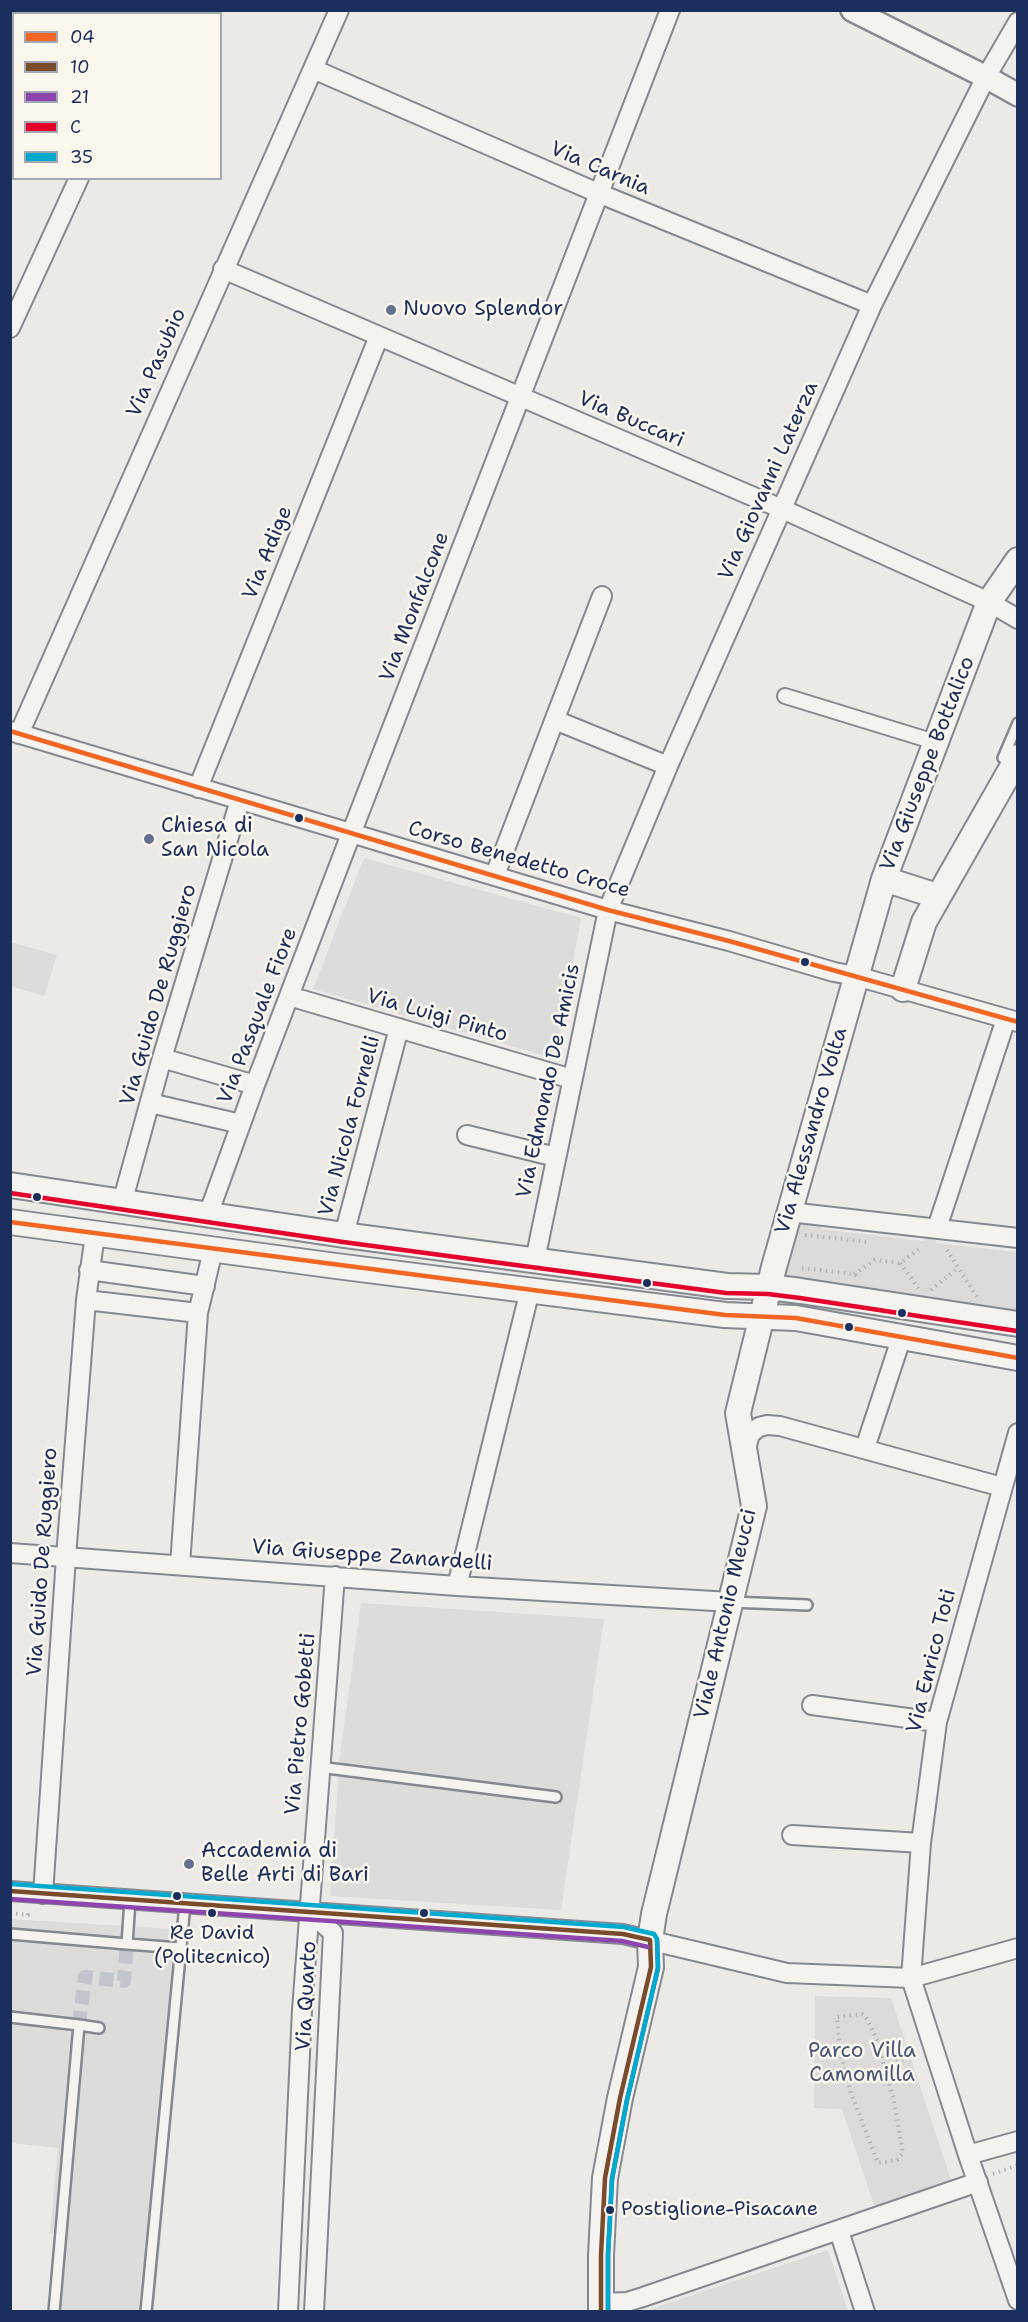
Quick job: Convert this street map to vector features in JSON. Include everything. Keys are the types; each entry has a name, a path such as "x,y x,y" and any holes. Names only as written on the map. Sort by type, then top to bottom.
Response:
{"main road":[{"name":"Via Giuseppe Bottalico","path":"856,976 884,879 989,602 1017,560"},
{"path":"903,989 924,922 936,896 1011,771 1010,758"},
{"path":"884,879 936,896"},
{"name":"Via Alessandro Volta","path":"769,1287 856,976"},
{"path":"10,1185 344,1235 727,1286 769,1287 1017,1324"},
{"path":"10,1222 724,1315 796,1318 1017,1358"},
{"name":"Viale Antonio Meucci","path":"600,2307 605,2178 620,2098 651,1968 650,1940 654,1914 754,1506 738,1413 769,1287"}],"street":[{"name":"Via Pasubio","path":"15,733 339,10"},
{"name":"Via Monfalcone","path":"351,834 670,10"},
{"path":"1007,10 1017,16"},
{"path":"863,13 1017,95"},
{"name":"Via Giovanni Laterza","path":"608,910 668,766 872,305 986,77 1017,22"},
{"name":"Via Carnia","path":"313,69 598,193 872,305"},
{"path":"10,328 78,180"},
{"name":"Via Buccari","path":"223,269 782,509 989,602 1017,619"},
{"name":"Via Adige","path":"198,788 379,336"},
{"path":"495,875 602,596"},
{"path":"785,696 936,742"},
{"path":"555,720 668,766"},
{"name":"Corso Benedetto Croce","path":"15,733 608,910 729,941 1012,1020"},
{"name":"Via Guido De Ruggiero","path":"122,1203 162,1058 240,800"},
{"name":"Via Pasquale Fiore","path":"208,1215 351,834"},
{"name":"Via Edmondo De Amicis","path":"535,1260 608,910"},
{"name":"Via Luigi Pinto","path":"289,996 572,1079"},
{"path":"937,1228 1012,1020"},
{"name":"Via Nicola Fornelli","path":"344,1235 399,1028"},
{"path":"162,1058 255,1085"},
{"path":"150,1103 241,1124"},
{"path":"466,1135 556,1157"},
{"path":"789,1212 1017,1238"},
{"name":"Via Guido De Ruggiero","path":"43,1894 86,1300 95,1234"},
{"path":"180,1565 198,1312 213,1250"},
{"path":"89,1270 205,1286"},
{"path":"457,1586 530,1290"},
{"path":"86,1300 198,1312"},
{"path":"865,1449 902,1339"},
{"path":"745,1453 750,1434 759,1427 767,1425 804,1431 1002,1487"},
{"name":"Via Enrico Toti","path":"911,1978 921,1843 937,1722 1017,1433"},
{"name":"Via Giuseppe Zanardelli","path":"10,1553 457,1586 731,1602"},
{"name":"Via Pietro Gobetti","path":"310,1912 335,1576"},
{"path":"812,1705 937,1722"},
{"path":"792,1835 921,1843"},
{"path":"10,1891 623,1934 787,1973 911,1978 1017,1948"},
{"name":"Via Quarto","path":"288,2312 302,2010 310,1912"},
{"name":"Via Quarto","path":"310,1912 333,1933 314,2312"},
{"path":"911,1978 1017,2300"},
{"path":"302,2010 329,2012"},
{"path":"968,2155 1017,2141"},
{"path":"600,2307 635,2300 978,2182"},
{"path":"839,2231 865,2312"}],"lane":[{"path":"1010,758 1017,723"},
{"path":"731,1602 807,1605"},
{"path":"319,1767 556,1797"},
{"path":"127,1944 130,1900"},
{"path":"146,2312 185,1904"},
{"path":"10,1934 180,1948"},
{"path":"10,2017 99,2028"},
{"path":"54,2312 79,2025"}],"path":[{"path":"801,1246 804,1235 874,1242"},
{"path":"854,1274 875,1260 900,1263 922,1247 910,1246"},
{"path":"947,1250 979,1301 969,1299"},
{"path":"900,1263 920,1290"},
{"path":"795,1267 854,1274 865,1283"},
{"path":"928,1292 958,1268"},
{"path":"909,1289 939,1294"},
{"path":"10,1913 28,1915"},
{"path":"862,2014 867,2019 879,2044 884,2067 893,2096 903,2153 897,2160 878,2163 851,2093 840,2052 837,2017 862,2014"},
{"path":"884,2067 934,2044"},
{"path":"978,2182 994,2173 1017,2165"}],"shaded area":[{"path":"364,858 581,918 556,1059 313,989"},
{"path":"10,942 57,955 44,996 11,986"},
{"path":"361,1603 604,1619 561,1910 330,1896 340,1755"},
{"path":"10,1919 189,1930 154,2311 49,2311 56,2234 50,2233 58,2148 11,2143"},
{"path":"828,2250 848,2311 644,2311 719,2286"}],"green space":[{"path":"803,1221 821,1223 821,1229 924,1241 925,1235 936,1236 936,1243 1017,1252 1017,1314 786,1278 785,1271 799,1225"},
{"name":"Parco Villa Camomilla","path":"815,1996 891,1998 951,2180 875,2208 842,2109 814,2108"}],"tunnel":[{"path":"79,2025 85,1977 124,1981 127,1944"}],"transit line":[{"name":"04","path":"10,731 608,910 729,941 1018,1022"},
{"name":"C","path":"10,1193 343,1242 726,1293 768,1294 800,1298 1017,1331"},
{"name":"04","path":"10,1222 725,1315 796,1318 1018,1358"},
{"name":"35","path":"11,1884 624,1927 654,1934 657,1939 658,1968 627,2100 612,2179 608,2312"},
{"name":"10","path":"10,1891 623,1934 650,1940"},
{"name":"21","path":"10,1899 622,1941 648,1947"},
{"name":"10","path":"601,2312 605,2178 620,2098 651,1967 650,1940"},
{"name":"21","path":"608,2312 612,2179 627,2100 658,1968 657,1940"}],"place":[{"name":"Nuovo Splendor","path":"391,310"},
{"name":"Chiesa di San Nicola","path":"149,839"},
{"name":"Accademia di Belle Arti di Bari","path":"189,1864"},
{"name":"Re David (Politecnico)","path":"212,1913"},
{"name":"Postiglione-Pisacane","path":"610,2210"}]}
